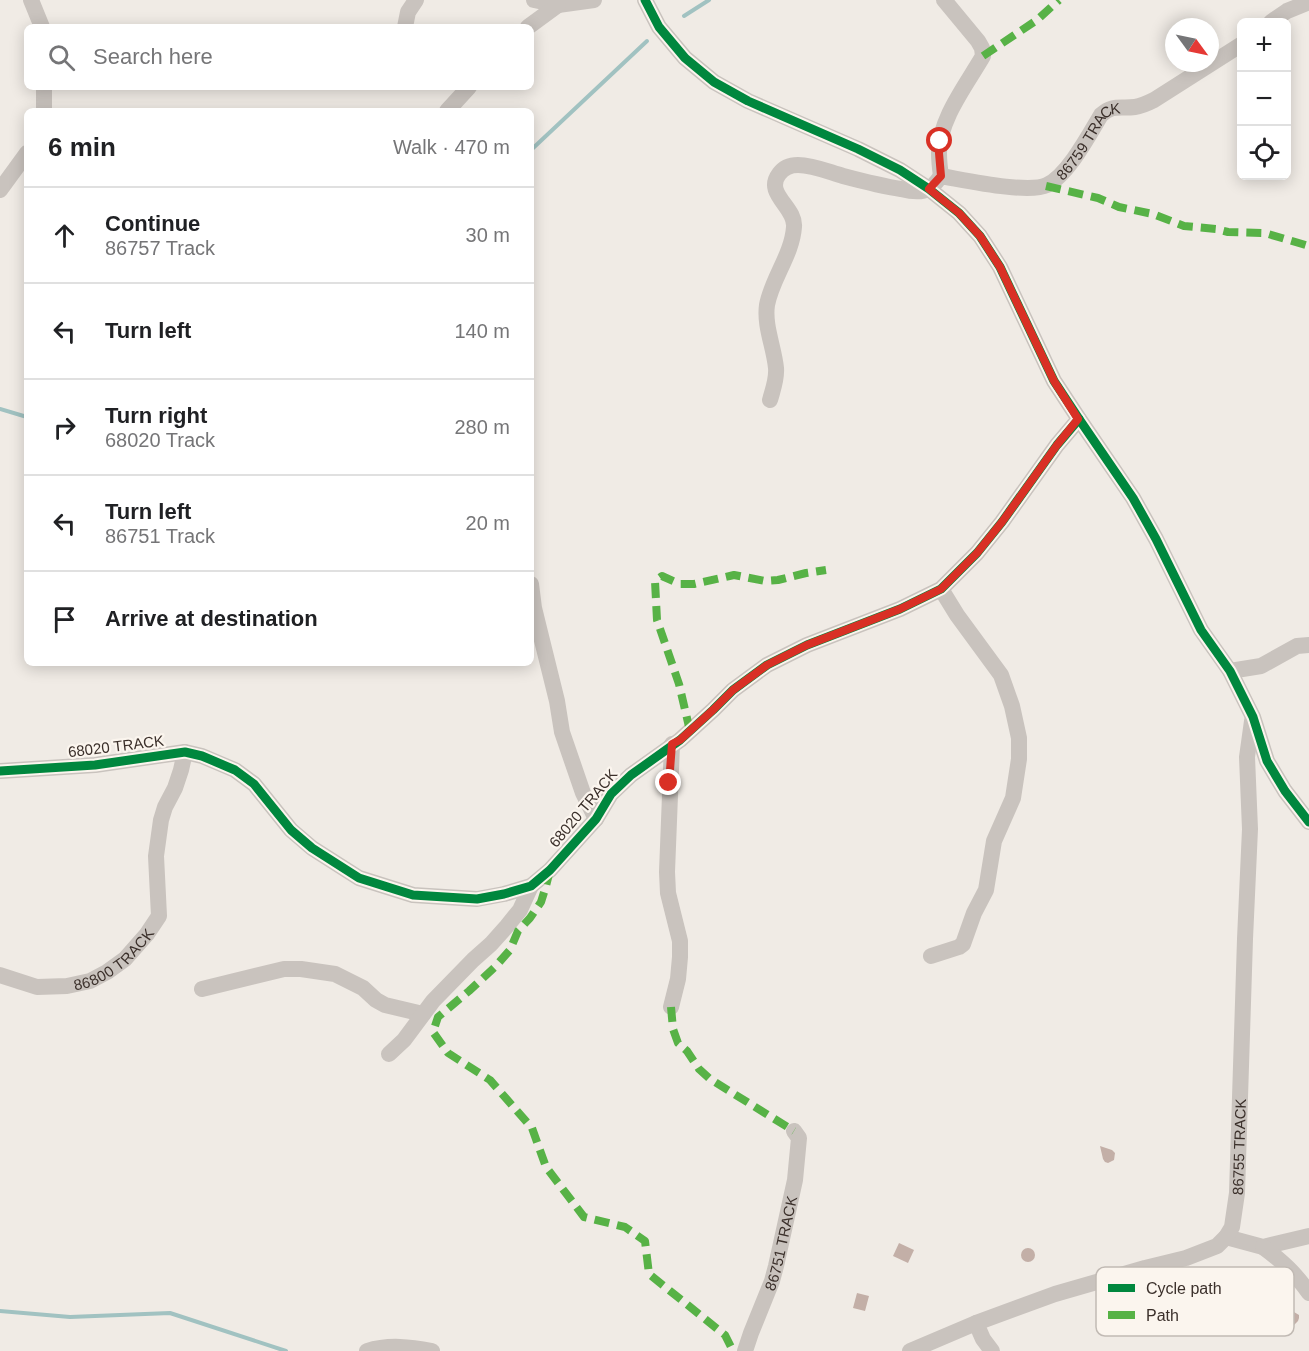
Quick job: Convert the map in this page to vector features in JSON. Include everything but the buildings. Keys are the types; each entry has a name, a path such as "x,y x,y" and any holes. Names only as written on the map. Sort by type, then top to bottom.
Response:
{"street":[{"path":"32,0 41,24"},
{"path":"406,24 408,12 416,0"},
{"path":"534,0 558,5 594,0"},
{"path":"645,0 659,27 685,58 714,82 748,101 900,170 959,213 980,236 1000,267 1054,381 1133,498 1201,630 1230,671 1253,717 1267,761 1285,791 1309,822"},
{"path":"770,400 776,381 776,370 767,321 767,306 795,225 793,217 775,189 774,182 782,170 790,165 802,165 890,187 912,191 929,189 941,176 940,141 946,123 961,91 983,56 978,41 944,0"},
{"path":"1277,18 1309,2"},
{"path":"532,24 558,5"},
{"name":"86759 TRACK","path":"941,176 1017,188 1046,186 1071,162 1107,110 1141,106 1154,100 1237,47"},
{"path":"44,90 44,108"},
{"path":"450,108 466,90"},
{"path":"0,190 24,157"},
{"name":"68020 TRACK","path":"0,771 95,765 184,752 202,756 235,770 254,783 291,830 312,848 359,878 413,896 477,899 531,886 550,870 596,819 611,794 631,774 680,740 733,690 767,665 807,645 900,609 941,589 977,553 1002,522 1078,419"},
{"path":"931,956 959,948 963,944 974,913 987,890 994,841 1013,798 1019,759 1019,738 1012,706 1001,675 941,589"},
{"path":"534,608 557,701 562,732 583,793 596,819"},
{"path":"1230,671 1261,666 1297,646 1309,645"},
{"name":"86755 TRACK","path":"1226,1237 1232,1227 1237,1192 1250,829 1247,757 1253,717"},
{"path":"671,1006 678,979 680,957 680,941 668,893 667,872 672,744"},
{"name":"86800 TRACK","path":"0,975 37,987 67,986 90,981 125,959 147,934 159,916 156,856 161,820 175,788 184,752"},
{"path":"389,1054 404,1040 433,1001 507,926 520,910 531,886"},
{"path":"202,988 284,969 301,969 335,974 363,988 385,1005 423,1014"},
{"name":"86751 TRACK","path":"745,1351 750,1333 772,1281 795,1180 799,1138 794,1131"},
{"path":"1263,1247 1309,1236"},
{"path":"1148,1267 1186,1258 1217,1246 1226,1237 1263,1247 1288,1267"},
{"path":"1294,1275 1309,1293"},
{"path":"910,1351 976,1323 1055,1294 1096,1282"},
{"path":"976,1323 983,1339 992,1351"},
{"path":"367,1351 379,1347 392,1347 432,1351"}],"waterway":[{"path":"684,16 709,0"},
{"path":"534,147 647,41"},
{"path":"0,409 24,416"},
{"path":"0,1311 70,1317 170,1313 286,1351"}],"marked path":[{"path":"983,56 1037,20 1059,0"},
{"path":"1046,186 1098,198 1119,207 1153,214 1184,226 1228,232 1265,233 1309,246"},
{"path":"690,731 679,684 657,620 655,581 662,576 680,584 694,584 734,575 765,581 826,570"},
{"path":"550,870 541,902 518,931 510,950 495,967 438,1017 433,1032 448,1053 490,1080 532,1128 546,1167 584,1217 625,1227 645,1241 649,1274 725,1335 733,1351"},
{"path":"671,1007 673,1029 678,1043 687,1051 699,1069 710,1079 794,1131"}],"cycle path":[{"path":"645,0 659,27 685,58 714,82 748,101 900,170 959,213 980,236 1000,267 1054,381 1133,498 1201,630 1230,671 1253,717 1267,761 1285,791 1309,822"},
{"path":"0,771 95,765 185,752 202,756 235,770 254,784 291,830 312,848 359,878 413,895 477,899 531,886 550,870 596,819 611,794 631,775 680,740 733,690 767,665 807,645 900,609 941,589 977,553 1079,419"}],"route":[{"path":"669,783 672,744 680,740 733,690 767,665 807,645 900,609 941,589 977,553 1002,522 1078,419 1054,381 1000,267 980,236 959,213 929,189 941,176 940,141"}]}
